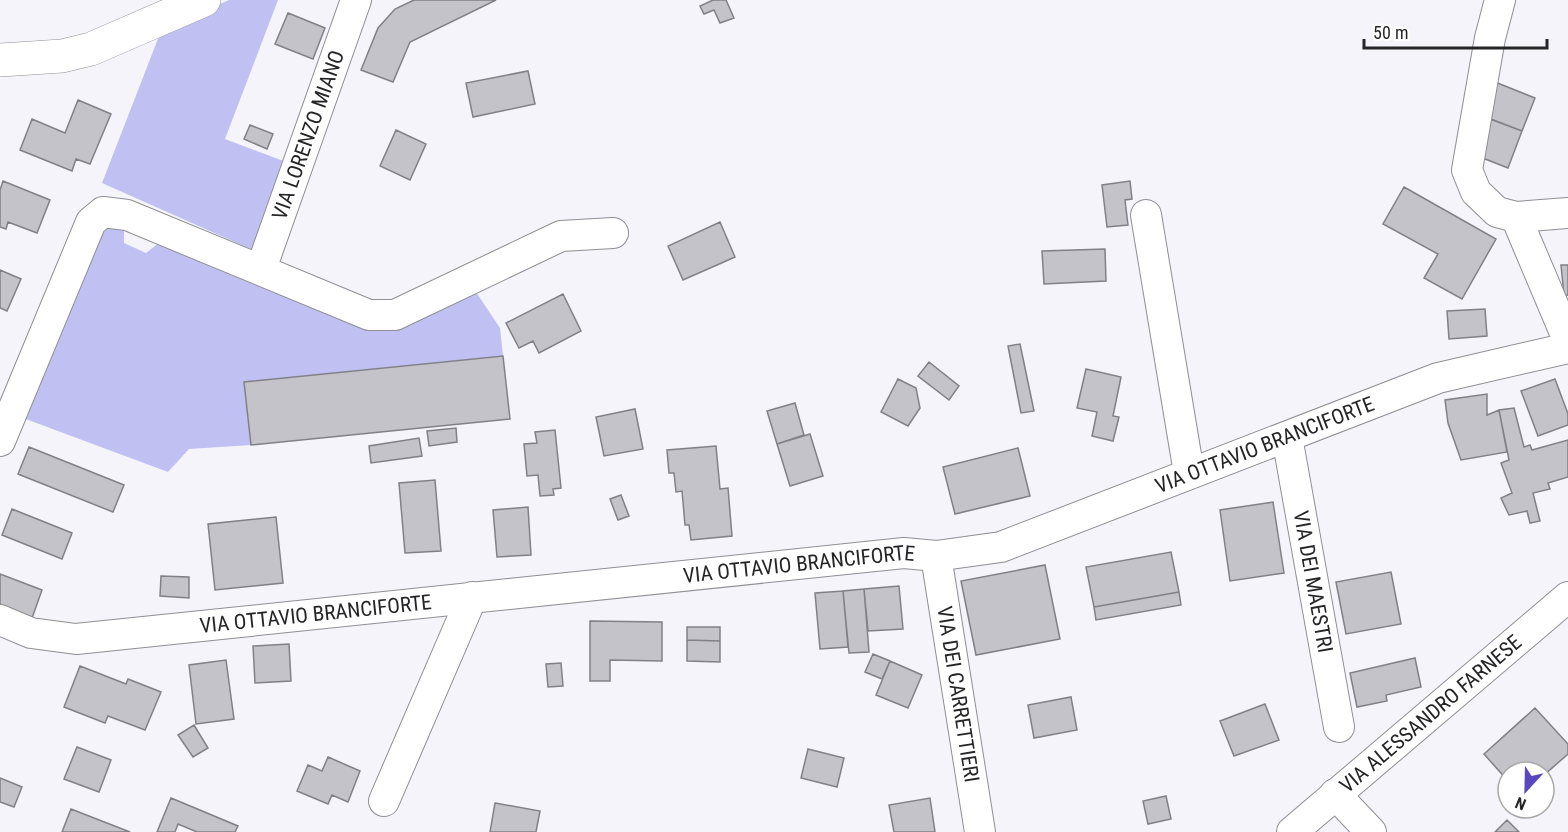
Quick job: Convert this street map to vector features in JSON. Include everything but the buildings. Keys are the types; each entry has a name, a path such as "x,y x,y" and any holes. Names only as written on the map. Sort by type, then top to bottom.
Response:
{"main road":[{"path":"0,60 62,56 91,49 204,0"}],"street":[{"name":"VIA LORENZO MIANO","path":"261,269 356,0"},
{"path":"1500,0 1490,38 1467,170 1476,192 1497,212 1516,218 1568,213"},
{"path":"0,441 90,222 103,212 127,215 369,315 395,315 561,236 613,233"},
{"path":"1146,215 1189,473"},
{"path":"1516,218 1568,340"},
{"name":"VIA OTTAVIO BRANCIFORTE","path":"0,620 31,633 76,639 904,553 936,556 1000,547 1438,378 1568,348"},
{"name":"VIA DEI MAESTRI","path":"1287,437 1339,727"},
{"name":"VIA DEI CARRETTIERI","path":"936,556 980,832"},
{"path":"384,801 472,597"},
{"name":"VIA ALESSANDRO FARNESE","path":"1292,832 1568,597"},
{"path":"1335,794 1371,832"}],"shaded area":[{"path":"229,0 278,0 225,139 289,163 257,252 102,183 161,31"},
{"path":"124,227 124,243 146,253 160,242 341,319 476,292 500,328 503,356 245,382 251,445 189,449 168,472 23,418 103,230"}]}
